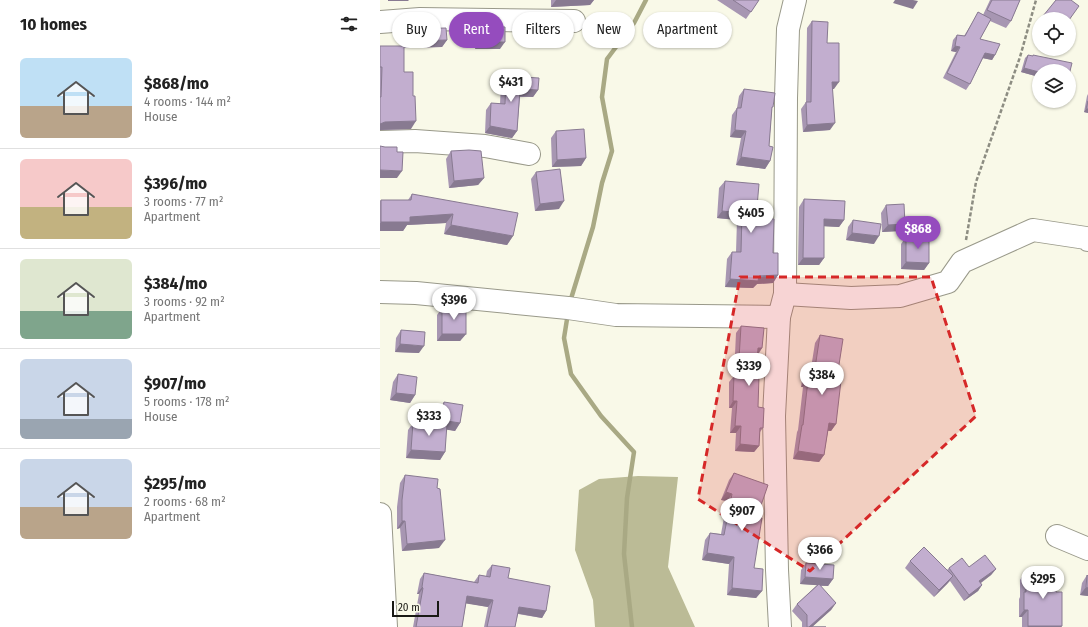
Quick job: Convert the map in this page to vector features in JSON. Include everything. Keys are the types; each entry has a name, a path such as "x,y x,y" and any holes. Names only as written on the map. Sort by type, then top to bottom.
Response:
{"street":[{"path":"780,627 777,570 774,416 779,317 785,294 786,98 788,29 795,0"},
{"path":"380,22 420,19 512,20"},
{"path":"380,142 415,141 485,146 529,154"},
{"path":"785,294 851,298 900,296 948,282 962,262 1033,230 1086,238 1088,240"},
{"path":"380,292 432,294 568,308 616,315 779,317"},
{"path":"380,514 386,627"},
{"path":"1057,536 1088,549"}],"path":[{"path":"962,262 976,182 1020,57 1036,0"}],"highlighted area":[{"path":"740,277 931,277 976,416 810,571 698,499"}],"green space":[{"path":"638,476 678,477 668,567 695,627 595,627 593,600 575,550 579,490 599,479"}],"building":[{"path":"733,0 759,0 751,12"},
{"path":"992,0 1020,0 1011,21 987,10"},
{"path":"1056,0 1071,0 1079,6 1075,12 1046,12"},
{"path":"978,12 991,19 980,39 1000,44 995,55 985,53 970,84 947,73 960,47 955,46 957,35 965,36"},
{"path":"812,21 828,22 827,43 839,43 839,82 832,82 835,123 807,125 806,102 811,102"},
{"path":"504,27 505,27 504,42"},
{"path":"441,28 446,28 447,40 441,40"},
{"path":"380,46 404,48 404,72 413,72 413,96 415,96 416,121 385,122 380,124 382,67 380,67"},
{"path":"1028,55 1072,63 1032,64 1032,70 1024,68"},
{"path":"506,76 539,78 538,90 520,89 517,131 490,126 491,103 505,104"},
{"path":"744,89 775,93 772,107 769,146 773,147 770,161 741,157 746,131 735,130 737,108 741,108"},
{"path":"584,129 586,158 557,160 556,131"},
{"path":"380,146 397,147 397,152 403,152 402,171 380,170"},
{"path":"451,151 481,151 484,178 454,181"},
{"path":"560,169 564,201 540,204 536,172"},
{"path":"725,181 759,184 756,218 774,219 773,253 778,253 778,275 759,276 758,281 730,279 732,252 741,252 742,213 722,211"},
{"path":"412,194 518,213 513,236 451,225 453,214 410,217 410,222 381,222 381,200 411,200"},
{"path":"804,199 845,201 844,220 824,219 824,258 803,258"},
{"path":"904,204 905,224 888,225 886,205"},
{"path":"853,220 881,224 879,236 852,233"},
{"path":"906,237 929,238 929,263 906,262"},
{"path":"442,308 466,308 466,334 442,334"},
{"path":"741,326 764,328 762,348 758,348 756,376 759,376 758,407 764,408 763,428 760,428 759,446 740,444 741,426 735,426 737,401 733,401 734,375 738,375"},
{"path":"401,330 425,332 424,346 400,344"},
{"path":"820,335 843,339 838,371 842,372 836,424 829,423 824,455 798,451 803,425 808,368 815,368"},
{"path":"398,374 417,377 415,395 396,393"},
{"path":"444,402 463,405 460,423 441,420"},
{"path":"413,423 447,424 445,452 411,450"},
{"path":"734,473 768,485 757,517 762,518 754,568 763,569 762,591 732,588 734,557 707,553 710,533 724,535 732,494 726,492"},
{"path":"405,475 438,479 437,488 440,489 445,540 407,544 405,521 402,521 402,500"},
{"path":"924,547 953,576 939,590 910,561"},
{"path":"985,555 996,569 979,581 982,585 969,595 949,568 962,558 969,567"},
{"path":"806,563 834,565 833,579 805,577"},
{"path":"492,565 510,568 508,578 550,586 546,611 519,607 515,627 487,627 493,600 467,596 462,627 416,627 423,588 424,573 478,583 479,575 490,577"},
{"path":"1025,572 1056,572 1056,592 1062,592 1062,626 1028,626 1028,610 1024,610 1024,592 1026,592"},
{"path":"1087,575 1088,576 1088,588 1086,587"},
{"path":"819,584 836,603 809,627 807,627 807,615 797,604"}],"waterway":[{"path":"570,302 593,227 602,183 612,151 602,97 607,59 634,23 646,0"},
{"path":"568,313 564,338 571,374 601,416 634,452 627,498 624,554 632,627"}]}
